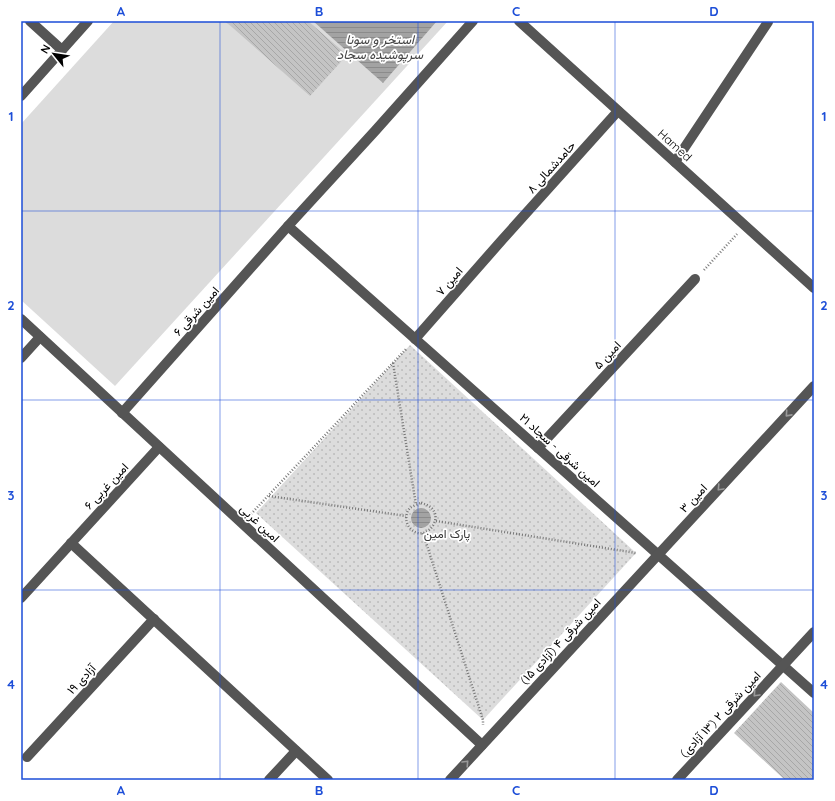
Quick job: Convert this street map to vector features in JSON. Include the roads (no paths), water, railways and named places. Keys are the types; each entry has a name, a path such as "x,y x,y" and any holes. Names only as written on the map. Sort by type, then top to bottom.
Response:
{"street":[{"path":"30,21 62,50"},
{"path":"21,96 88,21"},
{"name":"امین شرقی ۶","path":"122,413 473,21"},
{"name":"Hamed","path":"519,21 814,288"},
{"path":"675,162 768,22"},
{"name":"حامدشمالی ۸","path":"502,240 618,111"},
{"name":"امین شرقی - سجاد ۲۱","path":"288,226 814,694"},
{"name":"امین ۷","path":"415,339 502,240"},
{"name":"امین ۵","path":"538,448 695,279"},
{"name":"امین غربی","path":"21,320 482,746"},
{"path":"21,358 40,337"},
{"name":"امین ۳","path":"658,555 814,386"},
{"name":"امین غربی ۶","path":"21,598 159,447"},
{"path":"71,543 328,780"},
{"name":"امین شرقی ۴ (آزادی ۱۵)","path":"450,780 658,555"},
{"name":"۱۹ آزادی","path":"28,757 154,619"},
{"name":"امین شرقی ۲ (۱۳ آزادی)","path":"680,779 814,632"},
{"path":"269,780 296,750"}],"water":[{"name":"استخر و سونا سرپوشیده سجاد","path":"313,21 437,21 383,83"},
{"path":"421,508 428,511 431,518 428,525 421,528 414,525 411,518 414,511"}],"park label":[{"name":"پارک امین","path":"447,533"}]}
